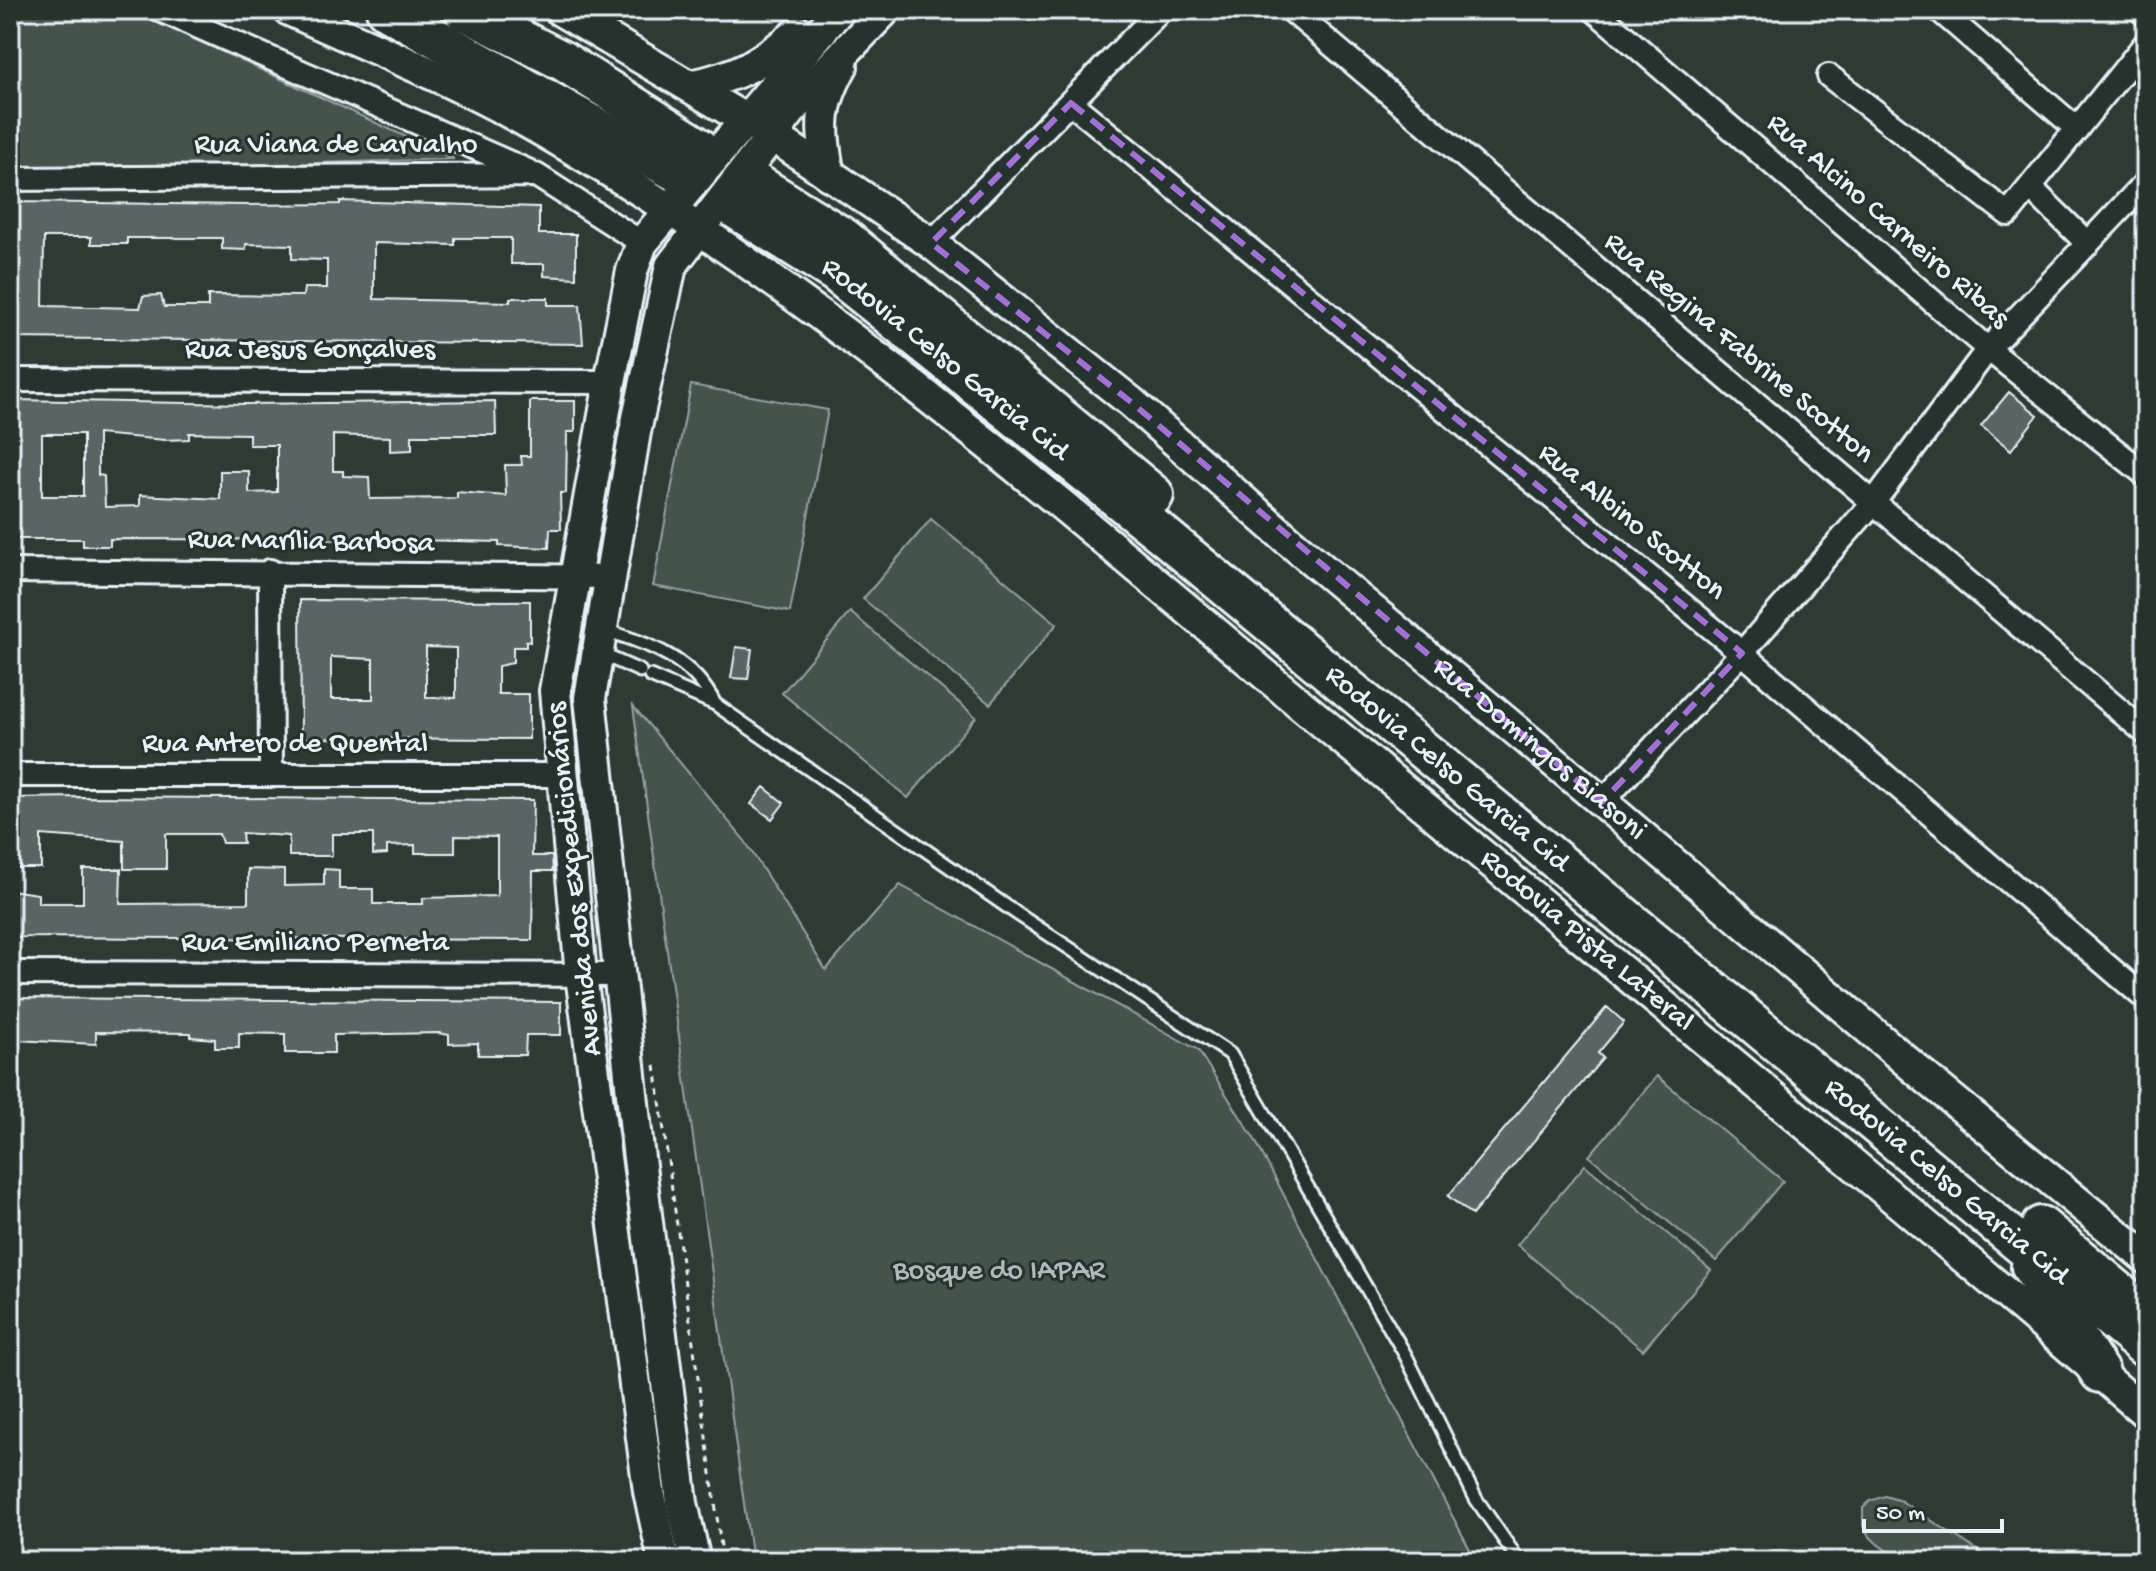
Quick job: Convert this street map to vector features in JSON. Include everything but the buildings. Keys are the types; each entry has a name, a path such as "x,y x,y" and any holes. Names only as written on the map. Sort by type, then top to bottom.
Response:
{"highway":[{"path":"386,10 691,162 563,61 463,10"},
{"name":"Rodovia Celso Garcia Cid","path":"2146,1314 844,238 746,196 836,273 1151,525 2146,1348"},
{"path":"2010,1235 2100,1373"}],"main road":[{"name":"Rodovia Celso Garcia Cid","path":"289,10 525,121 730,249 1022,473"},
{"path":"560,10 745,118 931,243"},
{"path":"829,175 821,132 827,92 858,36 885,10"},
{"path":"690,86 731,78 759,65 816,17 837,12 858,36"},
{"name":"Avenida dos Expedicionários","path":"664,1561 649,1491 581,975 560,775 555,691 573,576 610,382 632,271 642,243 837,12"},
{"name":"Avenida dos Expedicionários","path":"695,1561 680,1488 619,975 590,698 635,432 671,266 821,75 858,36"},
{"name":"Rua Domingos Biasoni","path":"931,243 1131,402 1300,550 1925,1077 2146,1258"},
{"path":"671,266 730,249"},
{"name":"Rodovia Pista Lateral","path":"1022,473 1913,1213 2146,1413"}],"street":[{"path":"160,10 536,175 642,243"},
{"path":"931,243 1161,10"},
{"name":"Rua Regina Fabrine Scotton","path":"1291,10 2146,733"},
{"name":"Rua Alcino Carneiro Ribas","path":"1594,10 1988,349 2146,475"},
{"path":"1939,10 2077,129"},
{"path":"2140,10 2146,15"},
{"path":"1829,76 2008,214 2146,43"},
{"name":"Rua Albino Scotton","path":"1071,103 1742,653 2146,999"},
{"name":"Rua Viana de Carvalho","path":"10,179 536,175"},
{"path":"1602,802 1742,653 1873,503 1988,349 2146,182"},
{"path":"2030,187 2088,244"},
{"name":"Rua Jesus Gonçalves","path":"10,380 610,382"},
{"name":"Rua Marília Barbosa","path":"10,571 270,571 612,577"},
{"path":"270,571 271,775"},
{"name":"Rua Antero de Quental","path":"10,775 560,775"},
{"name":"Rua Emiliano Perneta","path":"10,973 619,975"}],"lane":[{"path":"600,641 645,673 715,704 1019,915 1230,1054 1406,1356 1476,1499 1519,1561"},
{"path":"600,641 687,666 703,680 715,704"}],"path":[{"path":"655,1062 723,1561"}],"highlighted area":[{"path":"1071,103 1742,653 1602,802 1131,402 931,243"}],"green space":[{"path":"10,10 132,10 454,159 10,172"},
{"path":"691,385 828,410 790,612 653,586"},
{"path":"931,519 1057,624 990,704 863,599"},
{"path":"850,612 976,717 908,798 782,693"},
{"name":"Bosque do IAPAR","path":"633,706 745,841 826,970 900,885 1198,1050 1255,1140 1476,1561 752,1561"},
{"path":"1657,1076 1783,1181 1716,1261 1589,1156"},
{"path":"1585,1165 1711,1270 1643,1350 1517,1245"},
{"path":"1885,1496 1901,1501 1994,1561 1940,1562 1903,1557 1887,1550 1863,1526 1863,1508 1870,1501"}]}
